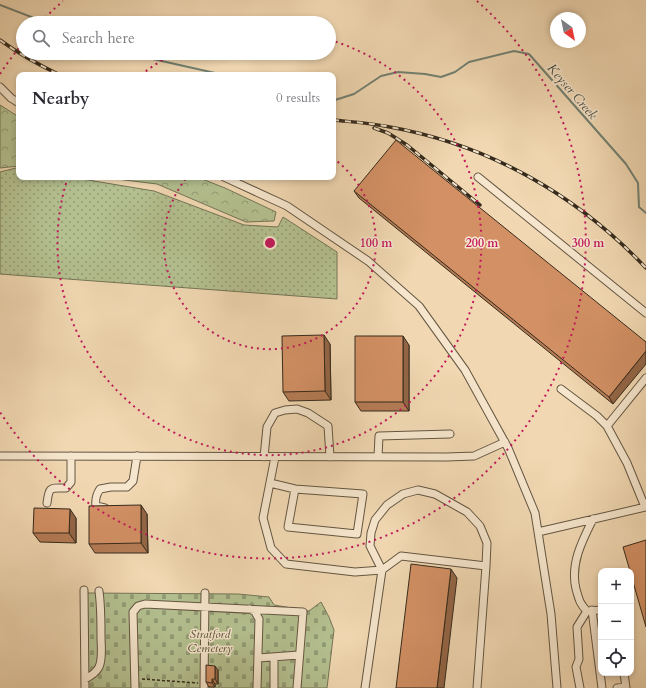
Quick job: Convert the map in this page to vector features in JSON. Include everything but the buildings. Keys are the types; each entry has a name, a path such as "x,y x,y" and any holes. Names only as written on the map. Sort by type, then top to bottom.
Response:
{"street":[{"path":"0,88 16,101"},
{"path":"478,177 646,314"},
{"path":"231,180 287,206 368,261 419,306 465,370 505,442 535,513 551,614 557,688"},
{"path":"607,426 646,378"},
{"path":"538,532 646,507 627,463 607,426 597,416 561,389"},
{"path":"264,457 267,427 275,414 285,410 297,409 308,413 328,426 330,457"},
{"path":"378,457 379,436 450,434"},
{"path":"0,456 447,457 474,456 505,442"},
{"path":"47,503 50,489 66,488 71,482 71,456"},
{"path":"115,508 102,508 96,506 97,494 100,489 110,487 127,487 133,481 137,456"},
{"path":"275,457 263,518 271,548 286,564 355,572 382,570 401,556 486,566"},
{"path":"270,483 295,489 363,494 357,534 288,527 295,489"},
{"path":"365,688 382,570 370,546 371,533 375,520 387,505 403,494 418,490 435,494 467,512 480,526 487,543 477,688"},
{"path":"593,519 581,545 574,570 575,583 581,604 590,611 598,610"},
{"path":"84,590 85,688"},
{"path":"85,679 92,676 96,672 101,657 101,612 99,592"},
{"path":"204,685 205,593"},
{"path":"135,688 133,612 138,606 146,604 303,612 297,688"},
{"path":"250,609 255,612 259,619 257,688"},
{"path":"580,688 576,668 579,659 577,627 590,611"},
{"path":"590,611 602,688"},
{"path":"258,658 299,655"},
{"path":"274,657 274,688"},
{"path":"617,688 626,687 624,676"}],"path":[{"path":"135,678 204,685"}],"green space":[{"path":"0,105 16,115 16,166 0,168"},
{"path":"16,168 16,180 88,180 154,191 244,225 278,227 283,217 337,252 337,299 0,274 0,172"},
{"path":"124,180 205,180 276,212 274,221 246,222 157,184"},
{"name":"Stratford Cemetery","path":"87,593 238,594 269,597 274,605 309,611 321,602 334,630 327,688 88,688"}],"waterway":[{"name":"Keyser Creek","path":"0,5 29,16"},
{"name":"Keyser Creek","path":"336,100 354,94 381,76 398,72 441,77 455,72 469,62 514,51 529,54 626,164 638,183 639,207 646,213"},
{"name":"Keyser Creek","path":"157,60 211,72"}],"railway":[{"path":"0,40 16,51"},
{"path":"31,60 54,72"},
{"path":"336,120 383,126 427,135 462,146 496,160 561,196 591,218 646,268"},
{"path":"374,128 388,133 407,145 480,205"}]}
